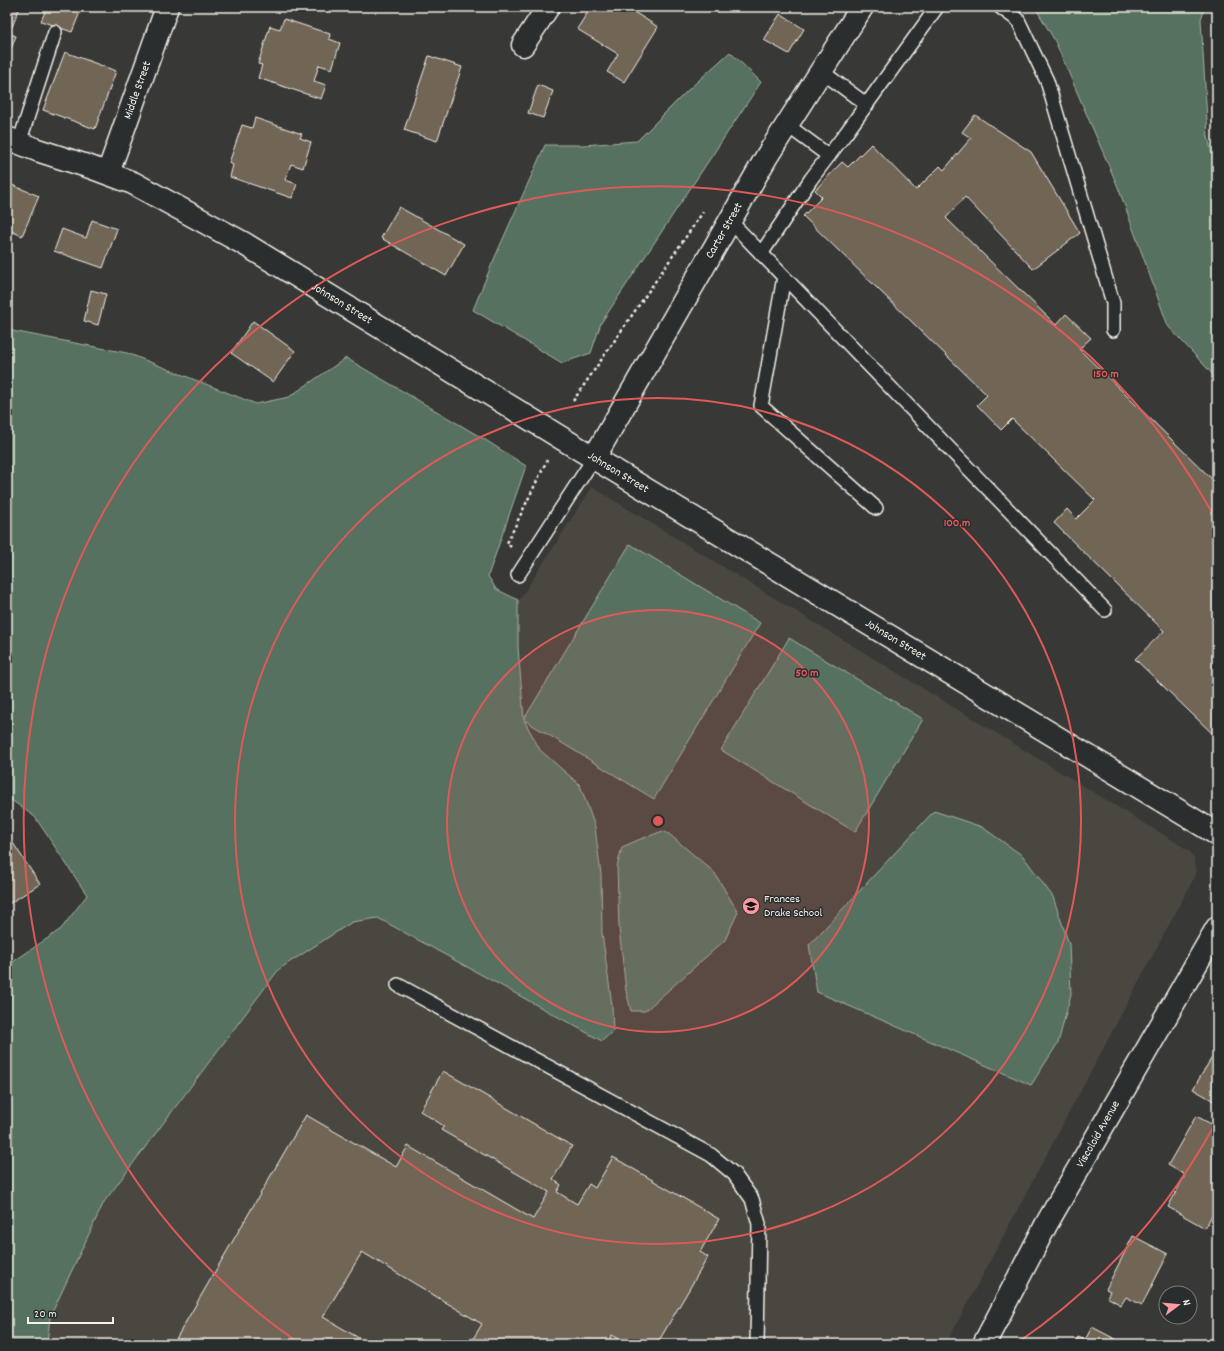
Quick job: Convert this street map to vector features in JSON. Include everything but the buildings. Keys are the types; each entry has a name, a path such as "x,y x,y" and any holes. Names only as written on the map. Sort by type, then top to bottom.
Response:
{"street":[{"name":"Middle Street","path":"108,173 167,7"},
{"path":"523,45 548,7"},
{"name":"Carter Street","path":"594,458 767,156 862,7"},
{"name":"Johnson Street","path":"13,140 133,183 243,243 594,458 1217,834"},
{"name":"Viscoloid Avenue","path":"984,1344 1047,1223 1217,928"}],"lane":[{"path":"761,254 811,179 867,105 937,7"},
{"path":"1000,7 1018,20 1047,81 1113,303 1113,330"},
{"path":"13,140 56,32"},
{"path":"821,72 867,105"},
{"path":"787,125 829,156"},
{"path":"730,221 1105,610"},
{"path":"784,277 761,406 876,508"},
{"path":"518,575 594,458"},
{"path":"398,985 711,1155 734,1174 752,1199 759,1224 757,1344"}],"path":[{"path":"515,550 506,543 550,454"}],"shaded area":[{"name":"Frances Drake School","path":"592,487 1182,846 1189,851 1194,859 1196,869 1194,878 946,1344 7,1344 124,1097 284,966"}],"green space":[{"path":"1035,7 1205,7 1201,19 1208,137 1217,176 1217,379 1168,326 1118,187 1055,41"},
{"path":"730,52 761,82 601,323 591,353 562,363 473,310 545,145 583,145 637,141 688,90"},
{"path":"7,330 127,353 256,404 289,397 346,358 484,439 526,466 488,576 496,589 518,600 518,647 524,719 630,544 760,623 654,799 524,720 540,750 580,785 595,827 601,875 602,933 612,1005 613,1031 602,1041 378,918 352,922 279,969 104,1202 50,1317 47,1344 7,1344 7,966 61,929 87,895 35,817 7,797"},
{"path":"789,638 923,719 855,832 721,750"},
{"path":"934,811 982,827 1023,856 1053,897 1069,944 1071,994 1058,1043 1031,1085 817,992 809,945"},
{"path":"663,831 669,834 714,872 738,912 725,940 645,1011 631,1011 626,991 619,928 617,867 622,847"}],"place":[{"name":"Frances Drake School","path":"751,906"}]}
